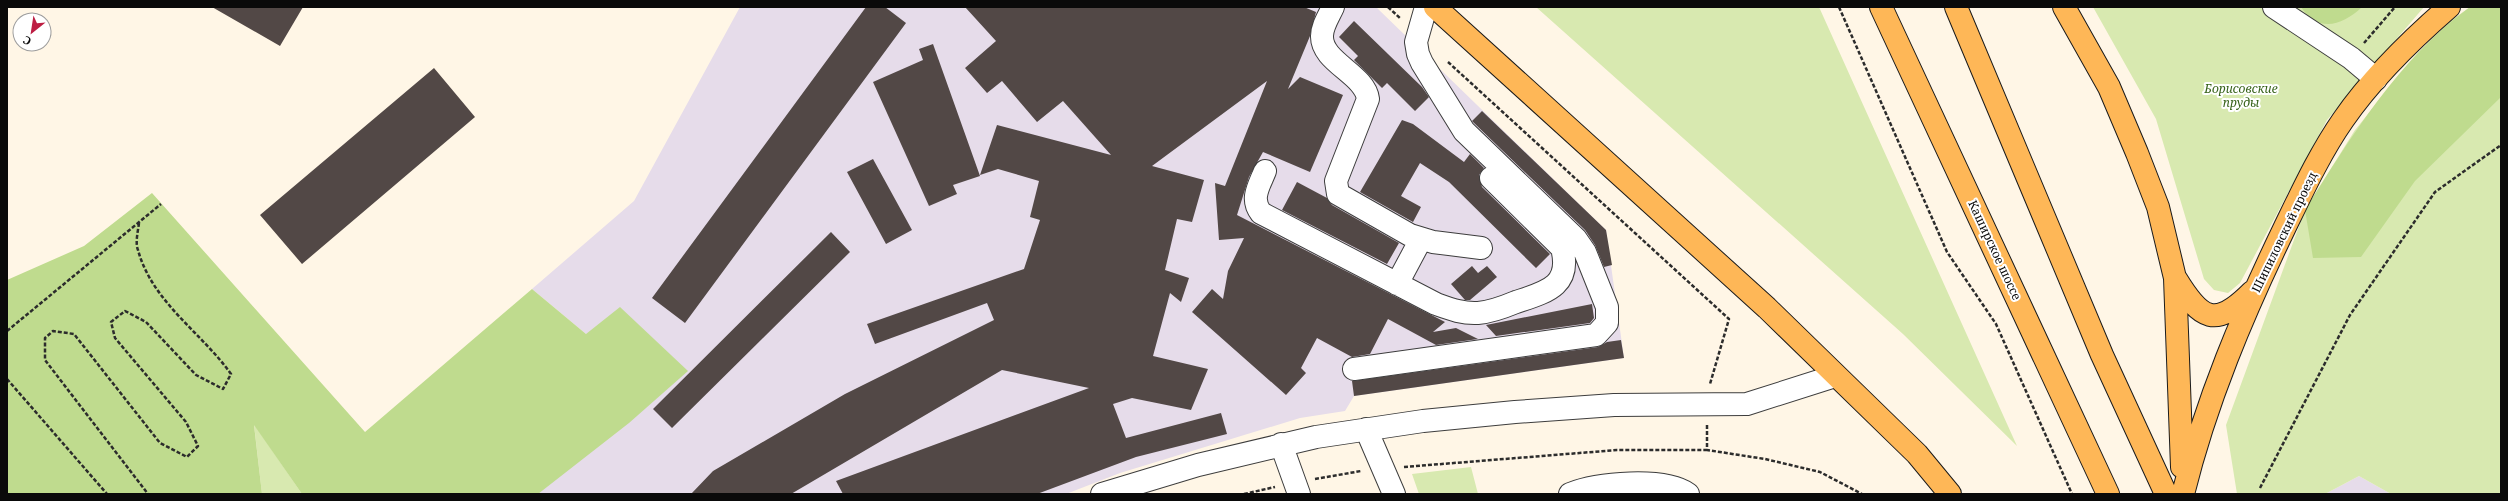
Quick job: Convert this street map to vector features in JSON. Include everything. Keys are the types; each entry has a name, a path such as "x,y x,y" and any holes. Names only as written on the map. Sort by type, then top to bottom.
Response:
{"main road":[{"path":"1435,7 1767,308 1916,454 1950,494"},
{"name":"Каширское шоссе","path":"1881,7 2108,494"},
{"path":"1956,7 2102,355 2166,494"},
{"path":"2064,7 2109,87 2138,153 2158,207 2175,278 2183,494"},
{"name":"Шипиловский проезд","path":"2183,494 2206,412 2254,290 2309,178 2343,120 2376,79 2449,7"},
{"path":"2175,278 2190,302 2203,314 2213,316 2237,308 2254,290"}],"lane":[{"path":"1333,7 1322,36 1324,47 1362,85 1368,100 1336,180 1336,189 1342,198 1401,231 1421,239 1481,248"},
{"path":"1354,369 1596,335 1607,323 1608,317 1602,293 1581,246 1458,123 1418,54 1418,34 1426,7"},
{"path":"2274,7 2351,58 2376,79"},
{"path":"1265,171 1255,202 1261,213 1396,284 1452,310 1478,313 1490,311 1546,292 1558,282 1564,263 1562,248 1481,168"},
{"path":"1396,284 1421,239"},
{"path":"1110,493 1281,444 1366,429 1515,412 1614,405 1708,403 1747,404 1835,376"},
{"path":"1366,429 1394,494"},
{"path":"1281,444 1297,488"},
{"path":"1570,494 1603,484 1668,485 1680,488 1688,494"}],"path":[{"path":"1388,7 1418,34"},
{"path":"1839,7 1947,252 1996,324 2072,494"},
{"path":"2351,58 2395,7"},
{"path":"1447,61 1729,320 1708,392 1707,450"},
{"path":"2260,488 2350,315 2435,192 2501,146"},
{"path":"7,331 161,204"},
{"path":"139,223 137,249 149,277 177,315 218,356 231,374 223,389 196,375 146,322 125,311 111,322 115,338 186,422 198,446 187,457 160,443 74,334 53,331 45,338 45,360 148,494"},
{"path":"7,379 107,494"},
{"path":"1244,494 1297,488 1382,468 1617,450 1707,450 1765,459 1820,472 1862,494"}],"shaded area":[{"path":"740,7 1376,7 1606,230 1624,358 1354,396 1345,411 1300,418 1120,473 1066,494 537,494 586,334 532,289 634,201"},
{"path":"2359,476 2391,494 2325,494"}],"green space":[{"path":"1536,7 1819,7 2017,446 1903,334"},
{"name":"Борисовские пруды","path":"2093,7 2424,7 2327,120 2240,283 2228,293 2214,290 2204,279 2156,119"},
{"path":"2301,7 2362,7 2346,19 2330,24 2315,21"},
{"path":"2470,7 2501,7 2501,494 2391,494 2359,476 2325,494 2237,494 2226,425 2305,210 2355,130 2416,55 2449,22"},
{"path":"2470,7 2501,7 2501,97 2415,181 2361,257 2313,258 2305,210 2359,127 2399,74 2444,27"},
{"path":"152,193 365,432 532,289 586,334 620,307 688,371 629,423 538,494 302,494 254,425 262,494 7,494 7,280 84,246"},
{"path":"254,424 302,494 262,494"},
{"path":"1471,467 1478,494 1419,494 1412,474"}],"building":[{"path":"212,7 303,7 280,46"},
{"path":"866,7 885,7 906,23 685,323 652,298"},
{"path":"965,7 1304,7 1316,12 1310,36 1288,89 1300,77 1343,95 1310,172 1263,152 1249,177 1237,215 1445,322 1433,332 1456,328 1478,339 1436,345 1388,319 1370,354 1352,357 1317,338 1301,368 1306,373 1286,395 1192,312 1212,289 1223,299 1228,271 1244,238 1219,240 1215,183 1225,186 1267,81 1152,166 1204,180 1192,222 1177,219 1165,270 1189,278 1181,302 1170,293 1153,356 1208,369 1191,410 1132,398 1113,404 1126,438 1221,413 1227,434 1136,457 1037,494 843,494 836,481 1089,388 1002,370 791,494 691,494 713,471 845,394 994,320 987,303 875,344 867,324 1024,269 1040,220 1030,217 1039,181 998,169 980,175 997,125 1111,155 1063,101 1037,122 1002,81 987,93 965,68 996,41"},
{"path":"1354,21 1422,87 1429,97 1415,111 1387,83 1382,88 1354,60 1358,56 1339,37"},
{"path":"933,44 980,176 953,185 957,194 929,206 873,82 923,60 919,49"},
{"path":"434,68 475,117 302,264 260,215"},
{"path":"1482,111 1606,230 1612,265 1604,267 1595,245 1585,230 1472,121"},
{"path":"1402,120 1413,124 1464,162 1470,154 1484,168 1479,175 1482,187 1550,254 1536,268 1449,182 1420,163 1401,196 1421,207 1413,222 1360,192"},
{"path":"873,159 912,230 886,244 847,172"},
{"path":"1297,182 1327,198 1332,205 1399,243 1387,264 1282,210"},
{"path":"831,232 850,252 672,428 653,409"},
{"path":"1472,266 1478,273 1487,266 1497,277 1470,300 1465,300 1451,284"},
{"path":"1592,304 1594,318 1590,323 1496,336 1486,325"},
{"path":"1621,340 1624,358 1354,396 1352,381 1598,347 1607,342"}]}
